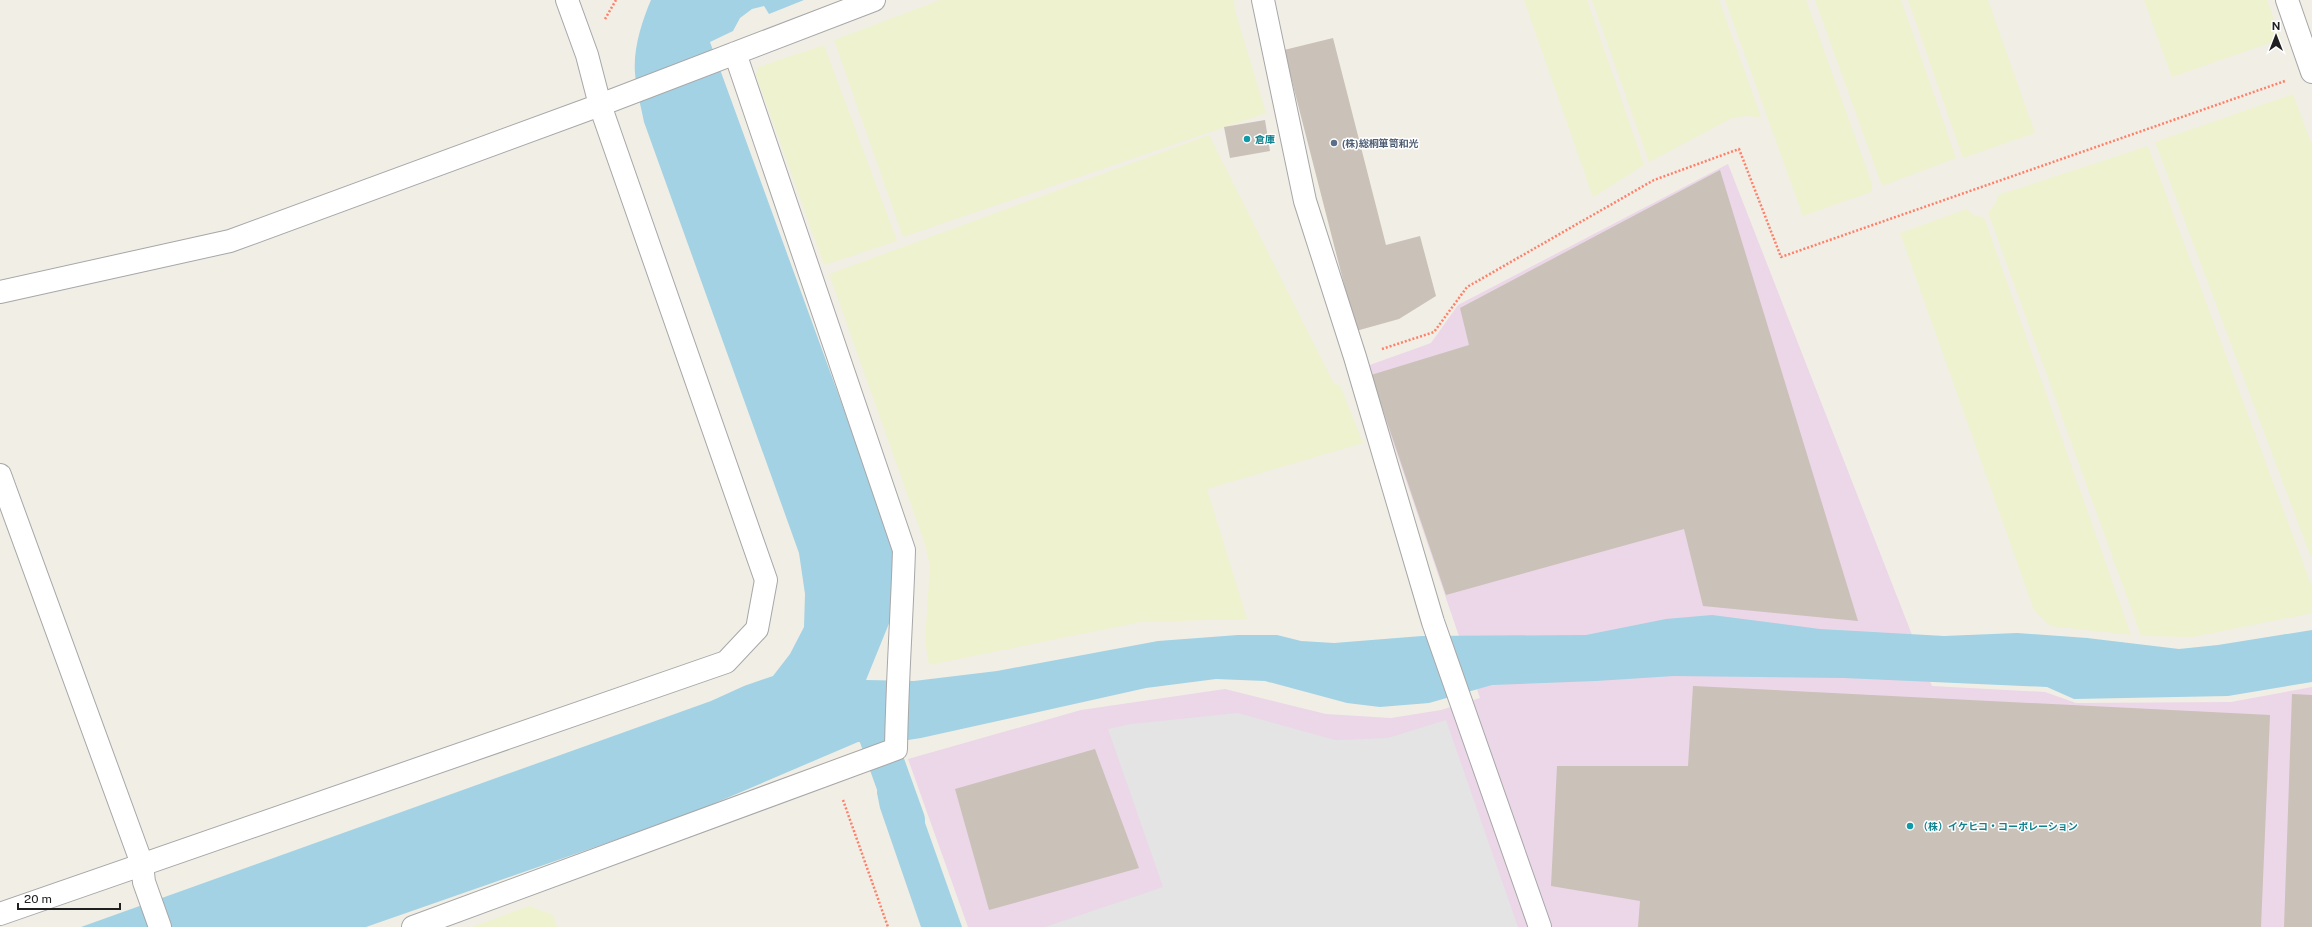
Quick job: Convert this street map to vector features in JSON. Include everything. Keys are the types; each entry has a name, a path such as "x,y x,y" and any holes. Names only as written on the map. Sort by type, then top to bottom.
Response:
{"street":[{"path":"0,914 143,873 726,662 757,629 766,580 606,102 568,0"},
{"path":"0,292 230,241 606,102 874,0"},
{"path":"1264,0 1305,200 1355,357 1433,622 1466,711 1540,927"},
{"path":"2286,0 2312,72"},
{"path":"413,927 896,749 897,676 902,618 904,550 735,53"},
{"path":"0,475 143,873 160,927"}],"path":[{"path":"1355,357 1434,332 1467,287 1654,180 1739,149 1781,258 2312,72"},
{"path":"833,773 888,927"}],"shaded area":[{"path":"1728,164 1932,686 2045,692 2076,703 2231,702 2312,687 2312,927 968,927 908,759 1081,710 1225,689 1326,714 1391,718 1441,710 1480,698 1367,366 1431,343 1458,305"},
{"path":"1238,713 1335,740 1388,738 1446,720 1518,927 1045,927 1163,887 1108,729 1131,724"}],"green space":[{"path":"940,0 1234,0 1235,11 1266,113 903,237 834,40"},
{"path":"1524,0 1587,0 1644,165 1593,197"},
{"path":"1592,0 1719,0 1761,117 1745,116 1732,118 1649,162"},
{"path":"1725,0 1806,0 1872,184 1871,192 1803,216"},
{"path":"1815,0 1901,0 1956,158 1882,186"},
{"path":"1908,0 1988,0 2035,133 1963,158"},
{"path":"2144,0 2267,0 2281,39 2172,77"},
{"path":"824,45 897,241 824,265 756,75 758,67"},
{"path":"2293,94 2312,145 2312,560 2155,142"},
{"path":"1209,135 1334,384 1340,385 1363,443 1207,489 1247,619 1141,622 929,665 925,640 930,566 924,541 829,274"},
{"path":"2148,146 2312,587 2312,613 2192,637 2141,636 1988,212 1996,203 1998,195"},
{"path":"1967,209 1974,216 1984,217 2131,635 2050,626 2034,610 1900,233"},
{"path":"529,906 553,915 557,927 472,927"}],"water":[{"path":"651,0 804,0 769,14 764,6 752,9 740,18 733,31 710,42 887,528 893,555 890,621 866,680 914,681 997,671 1158,641 1238,635 1277,635 1301,641 1334,643 1422,636 1586,635 1666,619 1712,615 1820,629 1944,636 2017,633 2087,638 2179,649 2218,645 2312,630 2312,682 2228,696 2074,699 2047,687 1844,678 1674,676 1492,685 1429,703 1380,707 1347,703 1265,681 1216,679 1146,688 921,738 882,744 858,742 687,815 366,927 81,927 711,701 744,686 773,676 790,654 804,627 805,594 799,553 644,122 636,85 635,54 641,26"},
{"path":"891,774 908,775 962,927 921,927 880,808 877,793 878,783"}],"building":[{"name":"(株)総桐箪笥和光","path":"1333,38 1386,245 1420,236 1436,296 1399,319 1356,331 1284,50"},
{"name":"倉庫","path":"1265,120 1270,151 1230,158 1224,127"},
{"path":"1720,170 1858,621 1703,606 1684,529 1446,595 1371,375 1469,345 1460,308"},
{"name":"（株）イケヒコ・コーポレーション","path":"1693,686 2270,715 2261,927 1638,927 1640,901 1551,886 1557,766 1688,766"},
{"path":"2292,694 2312,695 2312,927 2284,927"},
{"path":"1095,749 1139,868 989,910 955,789"}],"waterway":[{"path":"870,717 907,820"}],"place":[{"name":"倉庫","path":"1247,139"},
{"name":"(株)総桐箪笥和光","path":"1334,143"},
{"name":"（株）イケヒコ・コーポレーション","path":"1910,826"}]}
